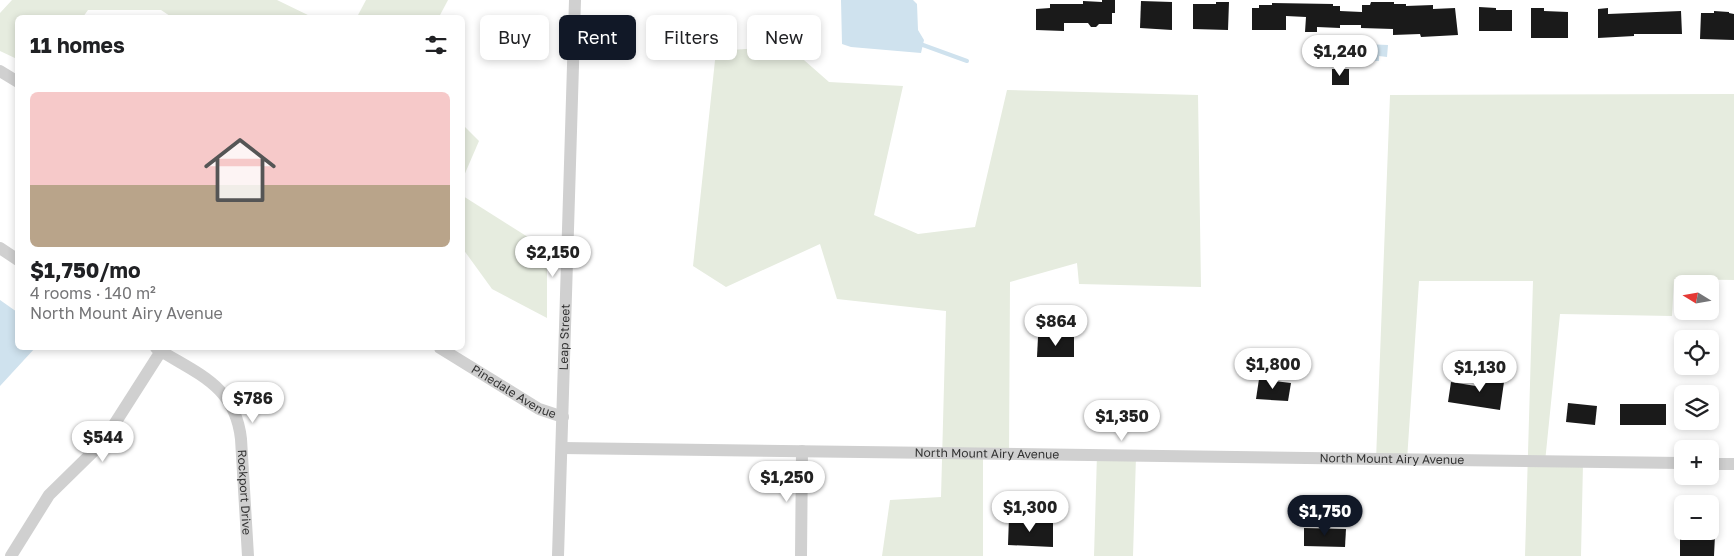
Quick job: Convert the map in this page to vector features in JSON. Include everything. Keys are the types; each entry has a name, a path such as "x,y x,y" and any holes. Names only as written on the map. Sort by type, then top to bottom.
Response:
{"street":[{"name":"Leap Street","path":"558,556 575,0"},
{"path":"0,71 15,80"},
{"path":"0,248 15,258"},
{"path":"11,556 49,495 103,442 159,350"},
{"name":"Rockport Drive","path":"162,350 216,385 226,396 236,415 241,439 248,556"},
{"name":"Pinedale Avenue","path":"443,350 539,409 563,417"},
{"name":"North Mount Airy Avenue","path":"562,448 1674,463"},
{"path":"801,556 802,451"},
{"path":"1719,464 1734,464"}],"shaded area":[{"path":"12,0 277,0 308,15 168,15 161,10 88,10 84,15 15,15 15,58 0,51 0,13"},
{"path":"366,0 448,0 440,15 358,15"},
{"path":"747,49 747,60 804,60 829,82 903,86 874,215 918,234 975,227 1007,90 1198,95 1201,287 1079,284 1077,263 1010,282 1009,456 983,455 983,556 882,556 890,500 941,497 946,311 837,299 820,244 726,287 693,266 715,60 737,60 737,50"},
{"path":"1734,94 1734,280 1719,280 1719,275 1674,275 1672,316 1560,314 1545,462 1583,463 1581,556 1525,556 1533,281 1419,281 1407,460 1376,460 1390,95"},
{"path":"465,127 479,141 465,173"},
{"path":"465,197 547,249 547,318 492,289 465,252"},
{"path":"1097,454 1136,456 1133,556 1094,556"}],"water":[{"path":"841,0 913,0 917,4 918,30 924,40 921,53 851,47 842,44"},
{"path":"1366,44 1388,45 1387,57 1379,56 1379,61 1373,61 1373,56 1364,56"},
{"path":"0,300 15,311 15,350 33,350 0,386"}],"building":[{"path":"1102,0 1115,0 1115,13 1112,13 1112,24 1099,24 1096,27 1091,27 1088,23 1064,23 1064,31 1036,30 1036,9 1050,8 1050,4 1083,4 1083,1 1102,2"},
{"path":"1141,1 1172,2 1172,30 1140,28"},
{"path":"1216,2 1229,2 1228,30 1193,29 1193,4 1216,4"},
{"path":"1371,2 1394,2 1394,4 1406,4 1406,6 1433,5 1433,9 1455,8 1458,35 1421,37 1420,34 1393,35 1393,29 1361,28 1361,25 1340,25 1340,28 1317,27 1317,32 1305,32 1306,17 1286,16 1286,30 1252,30 1252,8 1259,8 1259,5 1272,5 1272,3 1333,4 1333,6 1340,6 1340,11 1362,12 1362,5 1370,5"},
{"path":"1479,7 1512,10 1512,31 1479,31"},
{"path":"1531,8 1544,8 1544,11 1568,12 1568,38 1531,38"},
{"path":"1608,8 1608,14 1681,11 1682,34 1634,34 1634,36 1598,38 1598,9"},
{"path":"1714,11 1734,14 1734,40 1700,39 1701,13 1714,13"},
{"path":"1332,69 1349,69 1349,85 1332,85"},
{"path":"1038,337 1074,337 1074,357 1037,357"},
{"path":"1484,373 1505,375 1500,410 1448,402 1451,382 1482,387"},
{"path":"1259,379 1291,383 1288,401 1256,399"},
{"path":"1568,403 1597,406 1595,425 1566,422"},
{"path":"1620,404 1666,404 1666,425 1620,425"},
{"path":"1009,517 1025,517 1025,522 1053,523 1053,547 1008,545"},
{"path":"1304,528 1346,529 1345,547 1304,546"},
{"path":"1680,540 1715,540 1714,556 1680,556"}],"waterway":[{"path":"923,45 967,61"}]}
